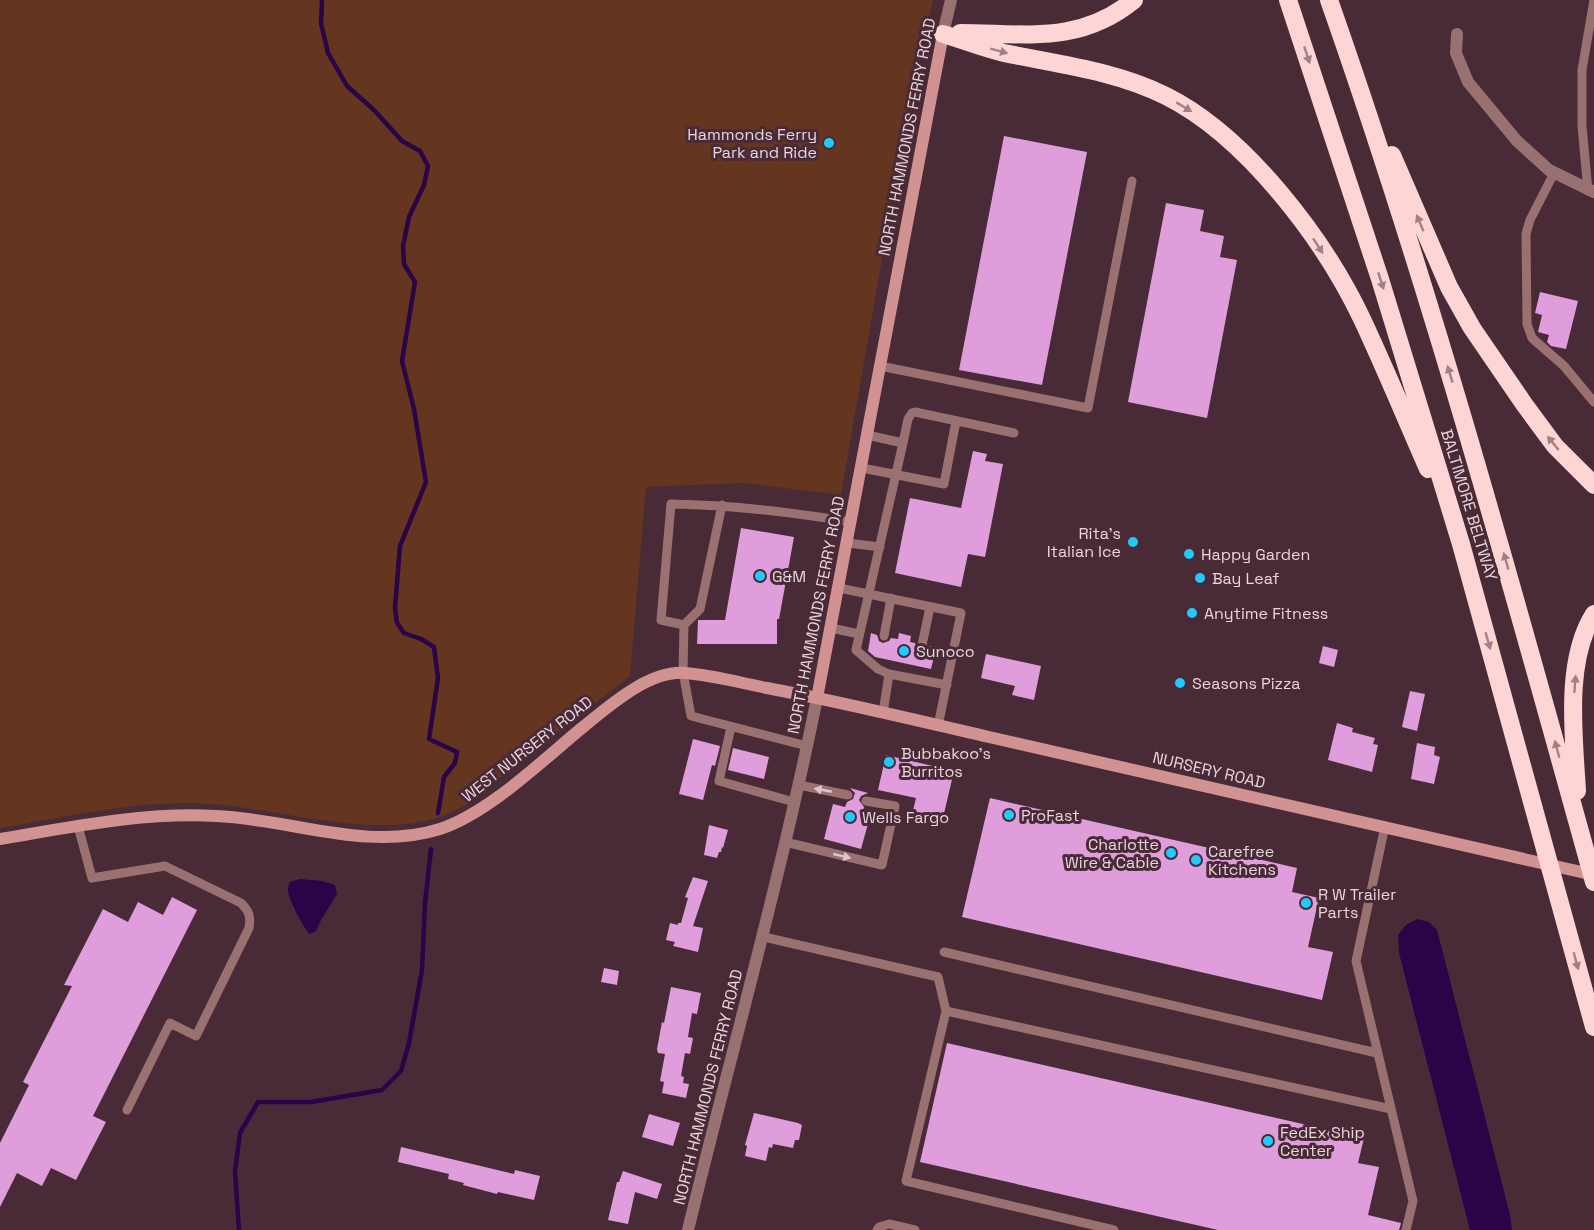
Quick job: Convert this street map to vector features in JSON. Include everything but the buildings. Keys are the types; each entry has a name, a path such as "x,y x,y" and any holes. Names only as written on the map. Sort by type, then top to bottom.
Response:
{"highway":[{"path":"943,34 1004,33 1033,36 1067,32 1096,23 1123,9 1134,0"},
{"name":"BALTIMORE BELTWAY","path":"1288,0 1380,279 1461,544 1594,1027"},
{"name":"BALTIMORE BELTWAY","path":"1329,0 1467,427 1594,882"},
{"path":"1340,32 1449,287 1472,328 1524,404 1555,446 1594,485"},
{"path":"943,34 1000,52 1107,75 1140,85 1166,96 1202,117 1237,147 1274,186 1309,231 1344,286 1361,317 1461,544"},
{"path":"1579,826 1574,713 1575,678 1580,647 1594,614"}],"main road":[{"name":"NORTH HAMMONDS FERRY ROAD","path":"817,698 943,34"},
{"name":"WEST NURSERY ROAD","path":"0,839 165,815 239,817 356,836 411,836 443,828 470,815 497,797 618,699 653,679 683,672 817,698"},
{"name":"NURSERY ROAD","path":"817,698 1594,875"}],"street":[{"name":"NORTH HAMMONDS FERRY ROAD","path":"943,34 951,0"},
{"path":"1457,34 1456,53 1468,82 1517,141 1554,173 1591,192"},
{"name":"NORTH HAMMONDS FERRY ROAD","path":"688,1230 764,937 817,698"}],"lane":[{"path":"1591,192 1582,126 1582,70 1594,0"},
{"path":"1554,173 1530,220 1526,234 1527,324 1532,338 1564,366 1594,402"},
{"path":"880,366 1088,408 1132,181"},
{"path":"947,685 889,674 878,669 856,650 908,419 915,412 1014,433"},
{"path":"862,468 944,484 956,421"},
{"path":"867,435 903,443"},
{"path":"684,625 661,620 671,504 723,505 851,522"},
{"path":"723,505 700,609 684,625 683,672 691,716 807,746"},
{"path":"848,543 880,547"},
{"path":"839,588 961,613 938,726"},
{"path":"884,636 891,598"},
{"path":"922,645 930,607"},
{"path":"831,628 859,634"},
{"path":"878,669 880,658"},
{"path":"915,678 917,666"},
{"path":"883,713 889,674"},
{"path":"731,726 719,781 794,802"},
{"path":"799,785 848,795"},
{"path":"785,842 882,864 895,806 866,801"},
{"path":"78,826 92,878 165,866 241,903 251,919 249,928 196,1036 170,1023 127,1110"},
{"path":"1385,826 1356,961 1413,1201 1406,1230"},
{"path":"764,937 938,977 946,1011 906,1181 1114,1230"},
{"path":"944,952 1377,1053"},
{"path":"946,1011 1391,1109"},
{"path":"878,1230 879,1227 889,1224 915,1230"}],"shaded area":[{"path":"0,0 933,0 903,138 841,495 744,483 646,487 630,676 465,806 443,816 411,823 380,825 317,819 221,805 167,803 95,811 0,828"},
{"path":"300,879 335,885 337,894 316,931 310,934 297,914 288,890 290,882"},
{"path":"1417,919 1429,922 1437,930 1512,1230 1470,1230 1399,953 1398,935 1406,925"}],"waterway":[{"path":"322,0 321,23 328,53 347,86 374,110 402,141 420,151 428,166 424,185 409,217 403,246 404,264 415,282 402,361 414,409 426,482 400,546 395,608 397,623 404,633 434,647 438,678 429,739 457,752 455,763 444,777 438,813"},
{"path":"239,1230 235,1171 240,1133 258,1102 311,1102 382,1090 401,1071 409,1043 422,970 425,903 431,849"}],"place":[{"name":"Hammonds Ferry Park and Ride","path":"829,143"},
{"name":"Rita's Italian Ice","path":"1133,542"},
{"name":"Happy Garden","path":"1189,554"},
{"name":"G&M","path":"760,576"},
{"name":"Bay Leaf","path":"1200,578"},
{"name":"Anytime Fitness","path":"1192,613"},
{"name":"Sunoco","path":"904,651"},
{"name":"Seasons Pizza","path":"1180,683"},
{"name":"Bubbakoo's Burritos","path":"889,762"},
{"name":"ProFast","path":"1009,815"},
{"name":"Wells Fargo","path":"850,817"},
{"name":"Charlotte Wire & Cable","path":"1171,853"},
{"name":"Carefree Kitchens","path":"1196,860"},
{"name":"R W Trailer Parts","path":"1306,903"},
{"name":"FedEx Ship Center","path":"1268,1141"}]}
